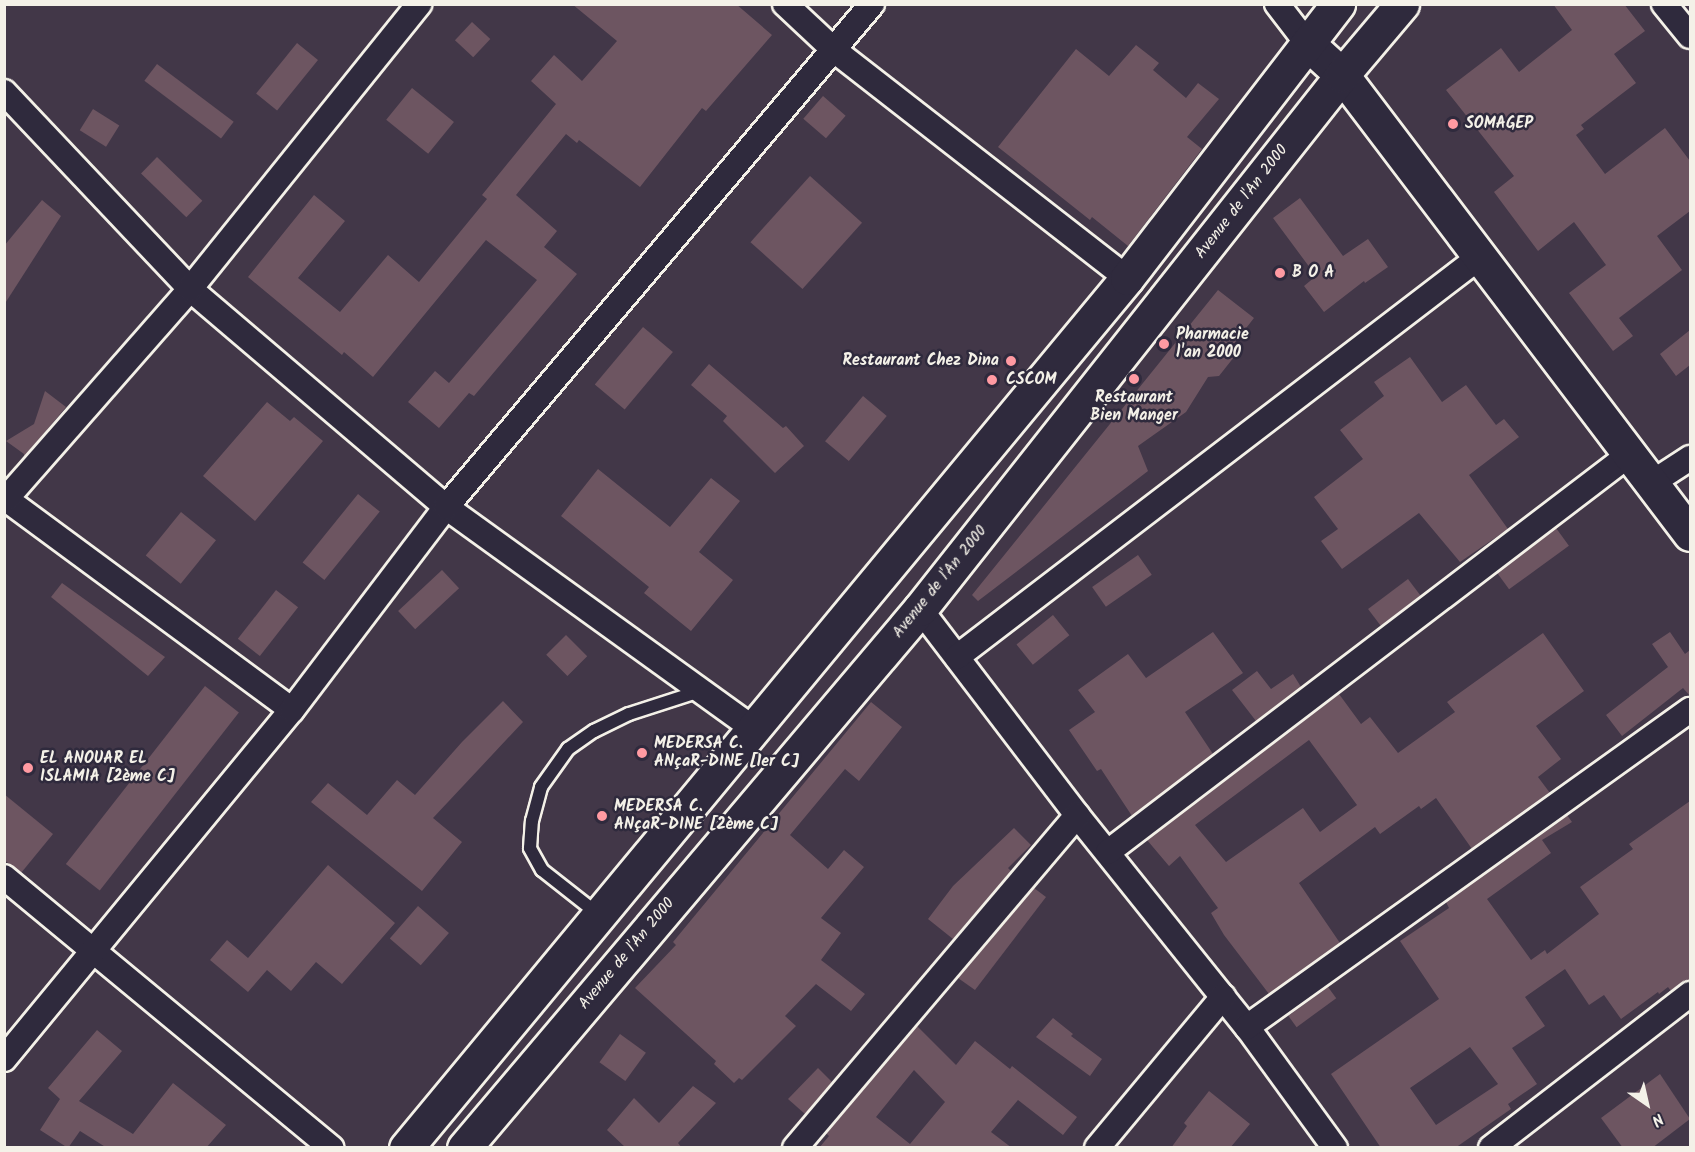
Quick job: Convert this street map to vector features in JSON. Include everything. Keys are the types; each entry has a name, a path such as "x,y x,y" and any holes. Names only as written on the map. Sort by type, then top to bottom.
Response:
{"main road":[{"path":"406,1148 1127,278 1338,4"},
{"name":"Avenue de l'An 2000","path":"464,1148 920,609 1342,75 1402,4"},
{"path":"1307,43 1342,75 1690,534"}],"street":[{"path":"292,710 5,500 190,289 419,4"},
{"path":"784,4 834,50 1127,278"},
{"path":"4,1059 292,710 446,507 872,4"},
{"path":"1277,4 1307,43"},
{"path":"1664,4 1690,36"},
{"path":"4,92 190,289 446,507 752,728"},
{"path":"957,657 1480,256"},
{"path":"1108,852 1630,454"},
{"path":"1650,484 1690,458"},
{"path":"920,609 1077,815 1247,1027 1335,1148"},
{"path":"1247,1027 1690,710"},
{"path":"795,1148 1077,815"},
{"path":"4,877 332,1148"},
{"path":"1491,1148 1690,994"},
{"path":"1097,1148 1223,997"}],"lane":[{"path":"598,915 542,870 530,848 532,821 541,787 568,749 594,731 629,714 700,691"}],"building":[{"path":"572,4 736,4 772,35 706,111 702,108 640,187 579,140 577,143 566,134 516,195 557,231 544,247 577,274 474,396 469,393 439,428 408,402 435,371 449,383 537,280 486,240 373,377 344,352 342,355 248,277 314,195 345,221 298,278 340,312 388,255 419,282 487,199 482,195 556,104 531,81 554,55 582,81 617,41"},
{"path":"1553,4 1624,4 1645,31 1614,54 1636,83 1581,125 1584,129 1576,135 1605,174 1665,128 1690,161 1690,211 1657,236 1682,270 1619,318 1633,336 1613,351 1569,293 1606,265 1574,222 1538,251 1494,192 1514,176 1446,90 1501,48 1519,72 1572,30"},
{"path":"472,22 490,39 473,57 455,40"},
{"path":"297,43 318,60 277,111 256,94"},
{"path":"1136,45 1159,63 1153,70 1186,98 1198,83 1219,99 1187,137 1202,149 1128,246 1092,217 1090,220 998,147 1076,49 1109,76"},
{"path":"157,64 234,122 221,139 144,81"},
{"path":"412,88 454,122 428,154 386,120"},
{"path":"823,96 846,116 826,138 803,119"},
{"path":"93,109 119,125 106,147 80,130"},
{"path":"157,157 202,201 186,217 141,174"},
{"path":"810,176 862,223 802,289 750,242"},
{"path":"1300,198 1343,256 1368,239 1388,267 1365,283 1364,281 1324,312 1304,286 1316,276 1273,218"},
{"path":"42,200 61,216 4,305 4,246"},
{"path":"1218,290 1254,318 1232,346 1238,352 1219,376 1208,377 1186,412 1138,446 1148,471 978,601 972,595"},
{"path":"643,327 673,352 625,410 595,384"},
{"path":"1690,330 1690,365 1676,376 1660,354"},
{"path":"1410,357 1442,402 1466,385 1496,425 1504,419 1519,437 1469,475 1508,529 1460,562 1419,513 1342,569 1321,541 1338,529 1314,497 1363,459 1340,430 1384,396 1374,382"},
{"path":"709,364 783,428 786,426 804,446 775,473 723,421 727,416 691,385"},
{"path":"45,391 66,407 24,457 24,454 6,441 34,424"},
{"path":"863,396 887,416 849,461 825,441"},
{"path":"267,402 290,421 294,417 323,441 255,521 203,476"},
{"path":"598,469 670,527 711,478 740,501 699,552 733,580 691,631 644,593 649,587 561,516"},
{"path":"358,494 380,512 324,580 303,562"},
{"path":"181,512 216,540 181,584 146,556"},
{"path":"1556,528 1569,546 1509,589 1496,571"},
{"path":"1138,555 1152,575 1106,607 1092,587"},
{"path":"442,570 459,588 415,629 398,611"},
{"path":"1408,579 1421,596 1381,626 1368,609"},
{"path":"62,583 165,657 148,676 51,597"},
{"path":"276,590 298,607 260,656 238,639"},
{"path":"1053,615 1069,635 1033,665 1016,645"},
{"path":"1213,632 1243,673 1185,712 1213,754 1132,816 1101,769 1097,771 1069,730 1095,712 1078,690 1128,654 1146,678"},
{"path":"1670,632 1685,654 1690,650 1690,696 1683,688 1622,736 1606,715 1668,667 1652,644"},
{"path":"1543,633 1584,691 1536,726 1561,759 1538,777 1550,793 1472,849 1436,798 1421,809 1419,806 1380,834 1375,827 1299,883 1340,943 1269,994 1224,935 1211,913 1218,908 1180,856 1169,866 1147,840 1339,694 1361,724 1370,717 1398,753 1455,712 1447,702","holes":["1309,740 1357,805 1320,832 1303,808 1226,862 1195,825"]},
{"path":"566,635 587,656 567,676 546,655"},
{"path":"1257,671 1271,689 1293,674 1301,687 1256,721 1232,690"},
{"path":"205,686 239,712 100,891 66,864"},
{"path":"503,701 523,722 433,818 462,842 422,891 311,802 328,783 367,815 397,780 415,795 462,742"},
{"path":"871,702 902,727 859,781 845,769 790,835 828,869 844,850 864,867 821,918 841,933 821,960 865,994 851,1011 816,984 785,1016 796,1026 742,1080 739,1078 734,1083 714,1064 716,1061 635,988 676,945 673,942"},
{"path":"4,794 53,834 21,873 4,860"},
{"path":"1690,801 1690,980 1682,982 1671,991 1668,987 1659,994 1658,992 1621,1019 1604,995 1589,1005 1565,969 1525,997 1545,1026 1512,1048 1537,1084 1508,1104 1511,1109 1455,1148 1381,1148 1331,1074 1439,999 1400,941 1449,908 1446,902 1567,815 1572,822 1542,840 1551,853 1487,899 1531,960 1545,950 1547,954 1599,914 1580,887 1633,849 1629,844","holes":["1470,1047 1498,1084 1436,1125 1410,1088"]},
{"path":"1014,828 1031,845 1008,868 1011,871 953,939 928,919 953,886"},
{"path":"328,865 395,923 342,984 316,962 291,991 267,970 248,992 210,960 227,940 248,958"},
{"path":"1034,888 1046,897 975,990 958,978"},
{"path":"418,906 449,933 421,965 390,938"},
{"path":"1328,987 1336,998 1297,1027 1288,1016"},
{"path":"1053,1018 1073,1034 1071,1036 1102,1059 1090,1076 1036,1037"},
{"path":"917,1026 956,1065 975,1041 1010,1069 1012,1066 1077,1117 1063,1135 1018,1100 991,1132 1012,1148 819,1148 829,1136 826,1133","holes":["914,1070 945,1102 910,1144 876,1117"]},
{"path":"97,1030 122,1051 79,1101 133,1134 173,1083 226,1125 206,1148 107,1148 80,1131 68,1148 40,1130 60,1099 48,1088"},
{"path":"620,1034 646,1053 625,1081 599,1062"},
{"path":"818,1068 832,1082 805,1114 788,1099"},
{"path":"1660,1074 1690,1119 1652,1148 1623,1148 1601,1118"},
{"path":"693,1086 716,1103 678,1143 682,1148 626,1148 607,1130 634,1098 659,1123"},
{"path":"1209,1091 1250,1124 1230,1148 1171,1148 1187,1126 1184,1123"}],"place":[{"name":"SOMAGEP","path":"1453,124"},
{"name":"B O A","path":"1280,273"},
{"name":"Pharmacie l'an 2000","path":"1164,344"},
{"name":"Restaurant Chez Dina","path":"1011,361"},
{"name":"Restaurant Bien Manger","path":"1134,379"},
{"name":"CSCOM","path":"992,380"},
{"name":"MEDERSA C. ANçaR-DINE [1er C]","path":"642,753"},
{"name":"EL ANOUAR EL ISLAMIA [2ème C]","path":"28,768"},
{"name":"MEDERSA C. ANçaR-DINE [2ème C]","path":"602,816"}]}
